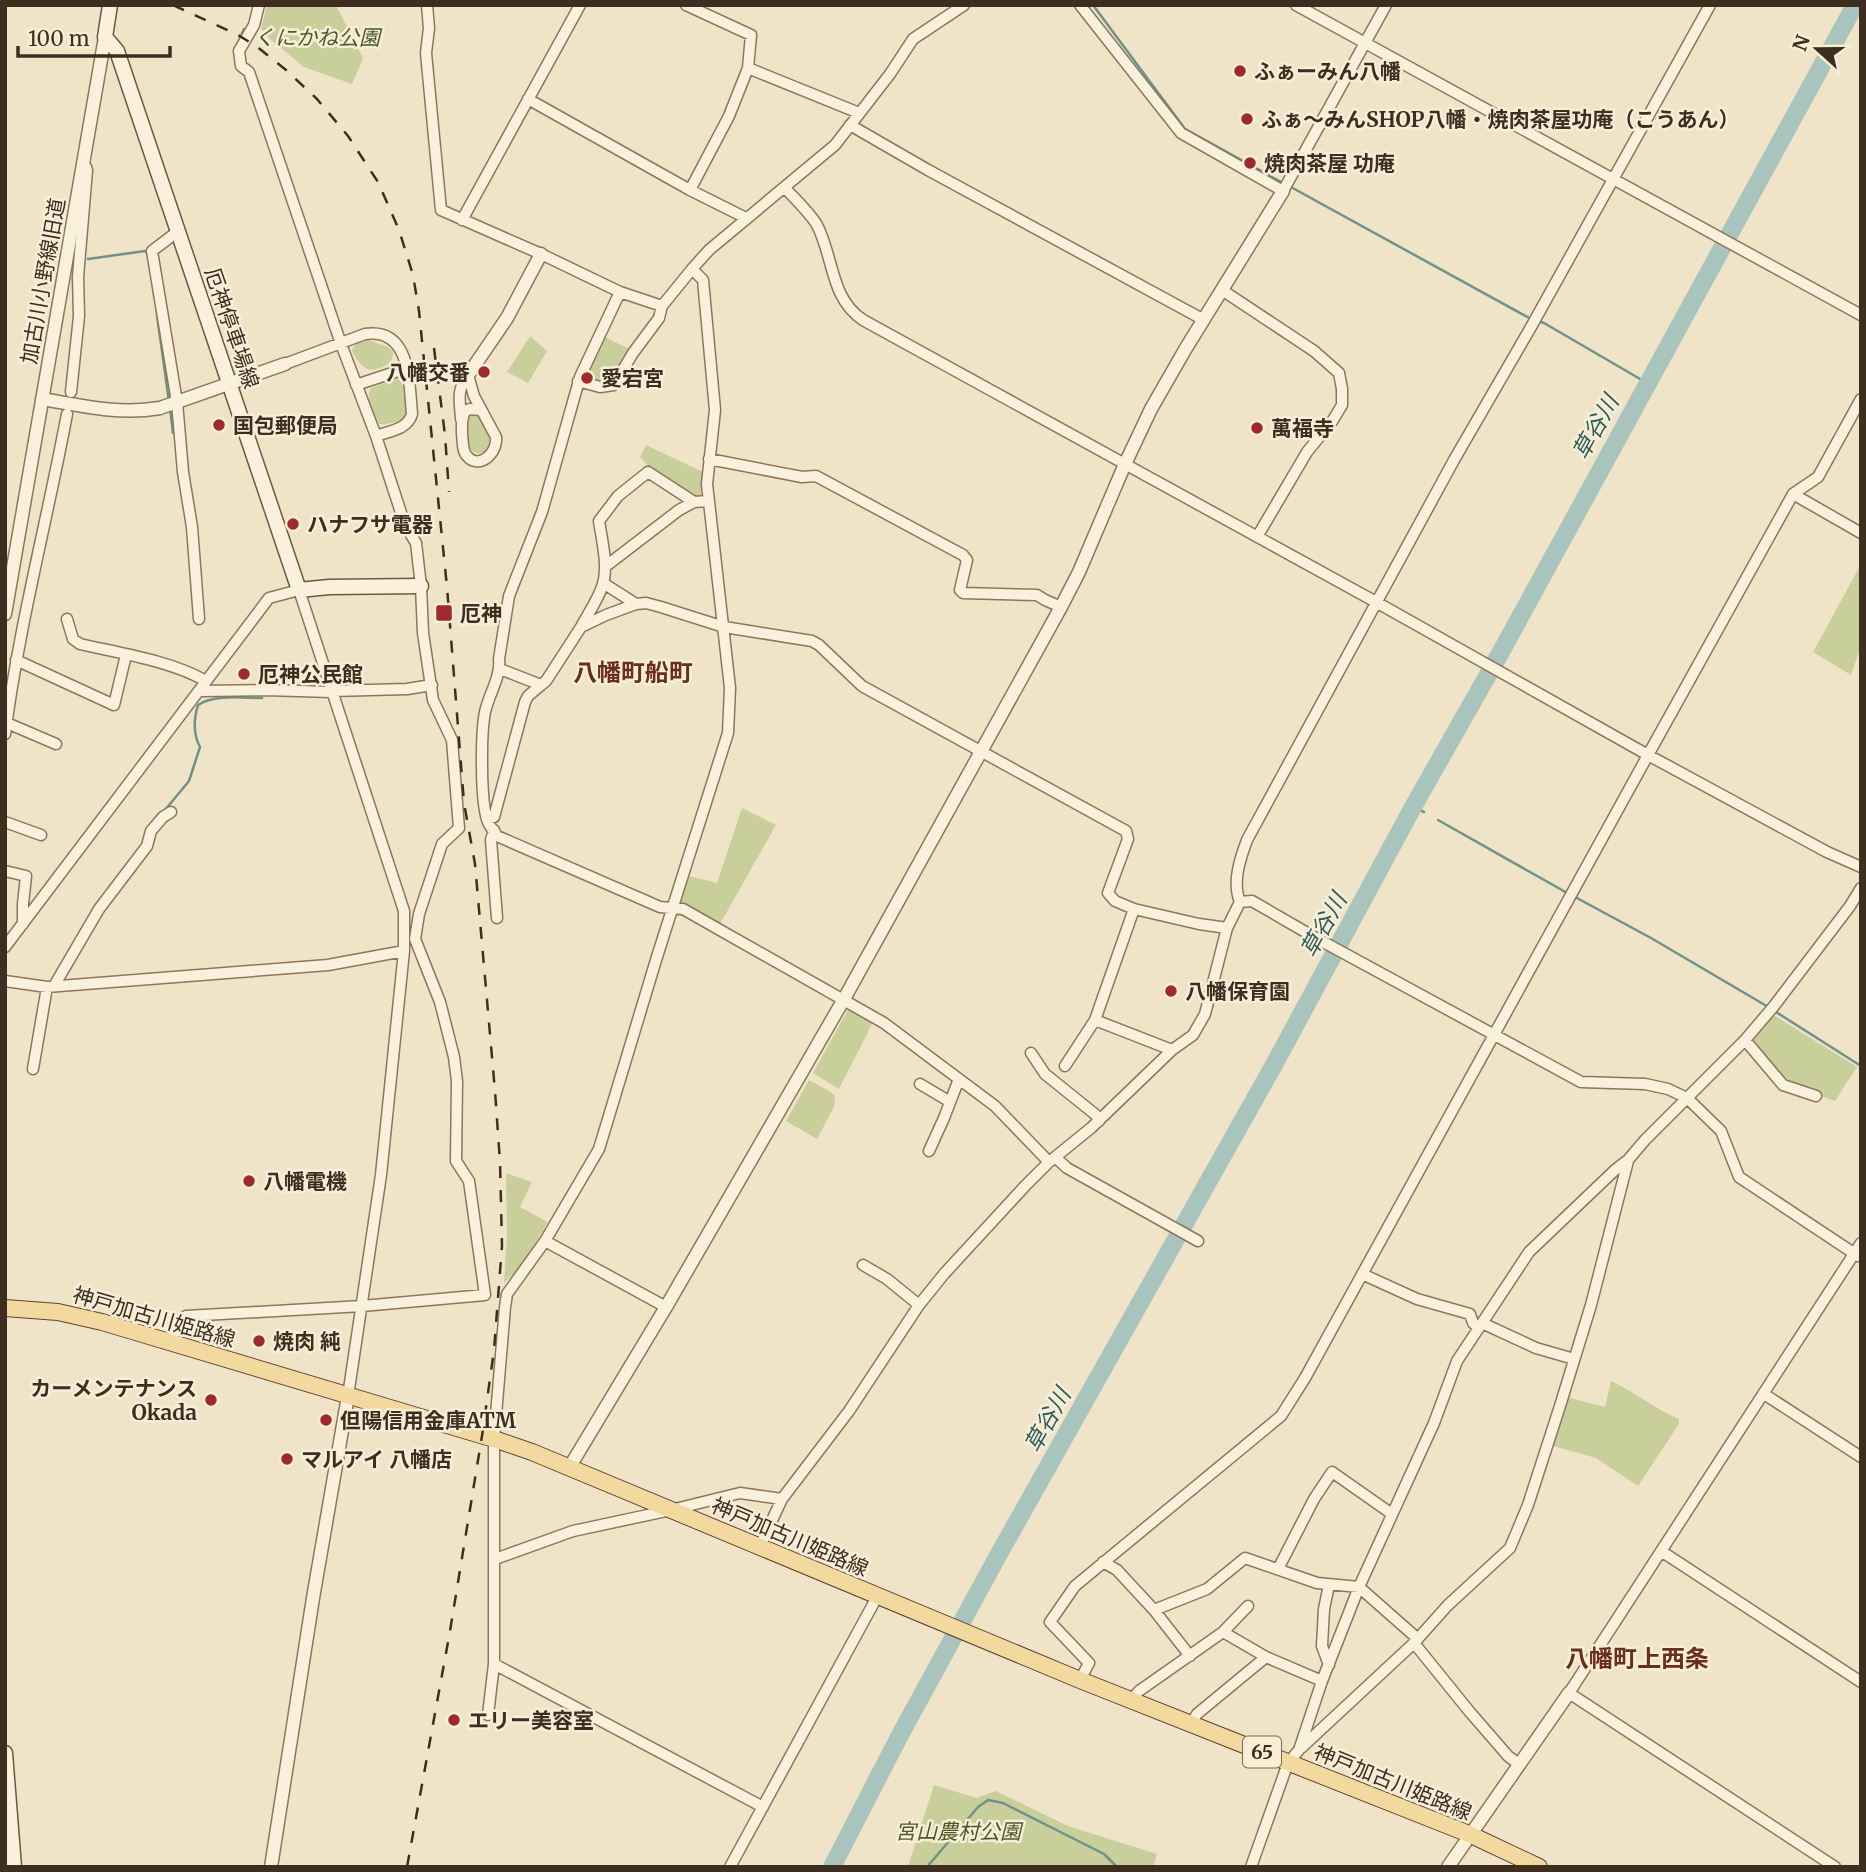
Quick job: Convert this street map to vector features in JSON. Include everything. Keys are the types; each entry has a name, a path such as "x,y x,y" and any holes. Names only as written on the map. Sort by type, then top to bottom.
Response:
{"main road":[{"path":"105,37 110,5"},
{"name":"厄神停車場線","path":"105,37 117,51 299,590"},
{"path":"299,590 421,586"},
{"name":"神戸加古川姫路線","path":"5,1308 58,1312 102,1322 494,1439 760,1546 1080,1680 1469,1834 1539,1867"},
{"path":"5,1753 14,1867"}],"street":[{"path":"259,5 254,25 239,51 241,66 249,72 405,525 416,543 423,633 433,700 452,740 459,828 442,844 404,951 380,1175 362,1306 271,1867"},
{"path":"427,5 429,28 426,53 440,210 620,292 662,306"},
{"path":"462,220 580,5"},
{"path":"686,5 751,34 748,68 730,116 690,190"},
{"path":"578,382 600,387 614,385 659,318 662,306 709,250 835,145 890,74 913,39 964,5"},
{"path":"1080,5 1181,133 1283,191"},
{"path":"1296,5 1861,315"},
{"path":"569,1468 666,1307 844,999 1061,607 1151,409 1283,191 1386,5"},
{"path":"1240,902 1236,894 1238,865 1247,840 1376,602 1710,5"},
{"name":"加古川小野線旧道","path":"5,614 105,37"},
{"path":"748,68 859,113"},
{"path":"528,99 690,190 746,218"},
{"path":"850,125 1203,320"},
{"path":"71,392 79,316 78,277 87,170 82,162"},
{"path":"785,188 815,222 823,238 836,284 845,304 853,313 1648,755 1827,852 1861,867"},
{"path":"177,232 152,251 177,402 183,472 192,527 199,619"},
{"path":"468,375 480,410 496,437 494,453 487,459 469,459 465,454 459,394 468,375 507,318 541,254"},
{"path":"488,1715 494,1664 494,1439 507,1294 545,1241 599,1149 728,733 730,693 707,484 715,410 704,280 692,269"},
{"path":"1222,290 1314,351 1339,373 1342,389 1342,405 1307,452 1257,537"},
{"path":"620,292 578,382 542,512 509,596 499,659 500,669 485,710 482,730 483,789 487,819 497,836 660,907 683,909 844,999 884,1023 995,1106 1052,1160 1198,1241"},
{"path":"42,399 122,411 160,408 358,336 373,333 398,344 402,350 407,368 412,414 406,425 376,436"},
{"path":"356,385 407,368"},
{"path":"1080,1680 1089,1663 1051,1622 1075,1586 1281,1416 1305,1378 1793,494 1818,477 1860,403"},
{"path":"462,423 465,411 480,410"},
{"path":"56,744 6,729 34,564 67,414"},
{"path":"709,459 802,477 816,476 963,555 967,560 960,590 963,593 1037,594 1061,607"},
{"path":"487,819 494,817 525,702 528,696 546,681 582,627 603,583 606,566 599,521 618,496 648,472 694,502"},
{"path":"1793,494 1861,533"},
{"path":"606,566 679,510 694,502 708,501"},
{"path":"603,583 636,604"},
{"path":"5,947 269,598 299,590 404,911 410,939 440,1002 454,1057 457,1081 456,1161 469,1181 485,1295 362,1306 187,1316 180,1321 170,1343"},
{"path":"582,627 606,615 646,603 724,627 812,641 862,686 1126,831 1128,839 1108,893 1115,901 1134,909 1227,928"},
{"path":"67,620 73,639 80,644 193,674 206,681"},
{"path":"16,660 114,705 126,655"},
{"path":"500,669 541,685"},
{"path":"199,691 331,691 407,689 432,685"},
{"path":"483,774 506,775"},
{"path":"33,1069 50,986 99,909 147,846 151,831 170,812"},
{"path":"5,822 41,835"},
{"path":"494,830 491,839 497,918"},
{"path":"5,870 26,876 23,924"},
{"path":"1299,1750 1322,1681 1359,1587 1434,1423 1457,1361 1530,1252 1628,1160 1745,1040 1774,1006 1861,888"},
{"path":"1240,902 1252,901 1581,1082 1645,1084 1668,1089 1687,1098 1721,1131 1739,1177 1859,1251 1569,1693 1448,1867"},
{"path":"760,1546 782,1499 849,1411 919,1305 944,1274 1024,1186 1099,1121 1172,1050 1193,1035 1205,1014 1227,928 1240,902"},
{"path":"1850,906 1861,913"},
{"path":"1065,1066 1076,1057 1095,1020 1134,909"},
{"path":"5,981 50,986 328,965 404,951"},
{"path":"1095,1020 1172,1050"},
{"path":"1745,1040 1783,1085 1816,1096"},
{"path":"1031,1053 1045,1073 1096,1115 1099,1121"},
{"path":"929,1151 959,1079"},
{"path":"920,1084 951,1100"},
{"path":"1251,1867 1288,1763 1416,1641 1448,1605 1510,1548 1547,1450 1591,1305 1628,1160"},
{"path":"545,1241 666,1307"},
{"path":"863,1265 887,1279 919,1305"},
{"path":"1362,1274 1417,1299 1470,1314 1473,1323 1536,1348 1574,1359"},
{"path":"1764,1394 1861,1457"},
{"path":"1278,1569 1314,1499 1332,1472 1392,1514"},
{"path":"495,1559 573,1531 740,1493 782,1499"},
{"path":"1661,1551 1861,1682"},
{"path":"1154,1610 1207,1588 1245,1558 1317,1583 1359,1587 1416,1641 1469,1711 1508,1756 1520,1765"},
{"path":"1103,1562 1117,1570 1154,1610 1190,1656"},
{"path":"1329,1585 1324,1609 1322,1646 1329,1665"},
{"path":"730,1867 877,1597"},
{"path":"1131,1700 1139,1691 1223,1632 1248,1606"},
{"path":"1223,1632 1266,1657 1322,1681"},
{"path":"1191,1724 1197,1714 1266,1657"},
{"path":"494,1664 763,1807"},
{"path":"1569,1693 1835,1867"}],"green space":[{"name":"くにかね公園","path":"267,5 336,5 363,58 352,84 304,67 270,39 261,28"},
{"path":"530,336 547,351 528,383 507,372"},
{"path":"603,336 631,350 612,382 589,384 591,377 586,374"},
{"path":"368,340 393,351 390,363 372,370 363,367 352,351 358,343"},
{"path":"399,377 404,390 406,414 394,422 379,424 372,411 369,392 371,388"},
{"path":"476,413 490,440 488,450 480,453 471,451 467,446 467,414"},
{"path":"646,445 703,472 701,495 696,498 652,469 640,457"},
{"path":"1861,564 1861,646 1851,675 1813,652"},
{"path":"742,808 776,825 720,924 681,902 689,876 717,883"},
{"path":"849,1008 873,1022 839,1089 813,1073"},
{"path":"1772,1014 1857,1067 1835,1101 1783,1082 1752,1044 1752,1038"},
{"path":"809,1080 835,1097 834,1107 817,1139 786,1121"},
{"path":"506,1173 532,1182 520,1207 548,1222 522,1266 504,1283 507,1235"},
{"path":"1611,1381 1679,1419 1679,1424 1638,1486 1596,1458 1553,1446 1566,1397 1605,1407"},
{"name":"宮山農村公園","path":"934,1785 977,1798 996,1791 1068,1826 1157,1854 1153,1867 908,1867"}],"waterway":[{"path":"1093,5 1185,129 1283,183"},
{"name":"草谷川","path":"832,1867 900,1735 1000,1552 1275,1063 1855,5"},
{"path":"237,45 244,29"},
{"path":"1289,186 1531,319"},
{"path":"88,259 145,251 148,253"},
{"path":"157,315 169,402"},
{"path":"1538,321 1647,383"},
{"path":"170,408 173,433"},
{"path":"165,810 189,781 200,747 195,726 198,705 220,698 262,698"},
{"path":"1413,807 1424,812"},
{"path":"1438,820 1569,894"},
{"path":"1575,897 1770,1008"},
{"path":"1776,1012 1861,1066"},
{"path":"927,1867 978,1807 988,1800 1003,1803 1104,1854 1117,1867"}],"railway":[{"path":"173,5 256,46 317,99 348,136 378,182 399,230 413,275 419,311 447,587 464,803 475,864 495,1091 502,1246 494,1350 482,1436 407,1867"},
{"path":"434,348 449,492"}],"place":[{"name":"ふぁーみん八幡","path":"1240,71"},
{"name":"ふぁ～みんSHOP八幡・焼肉茶屋功庵（こうあん）","path":"1247,119"},
{"name":"焼肉茶屋 功庵","path":"1250,163"},
{"name":"八幡交番","path":"484,372"},
{"name":"愛宕宮","path":"587,378"},
{"name":"国包郵便局","path":"219,425"},
{"name":"萬福寺","path":"1257,428"},
{"name":"ハナフサ電器","path":"293,524"},
{"name":"厄神","path":"444,613"},
{"name":"厄神公民館","path":"244,674"},
{"name":"八幡保育園","path":"1171,991"},
{"name":"八幡電機","path":"249,1181"},
{"name":"焼肉 純","path":"259,1341"},
{"name":"カーメンテナンス Okada","path":"211,1400"},
{"name":"但陽信用金庫ATM","path":"326,1420"},
{"name":"マルアイ 八幡店","path":"287,1459"},
{"name":"エリー美容室","path":"454,1720"}],"district":[{"name":"八幡町船町","path":"633,672"},
{"name":"八幡町上西条","path":"1637,1658"}]}
